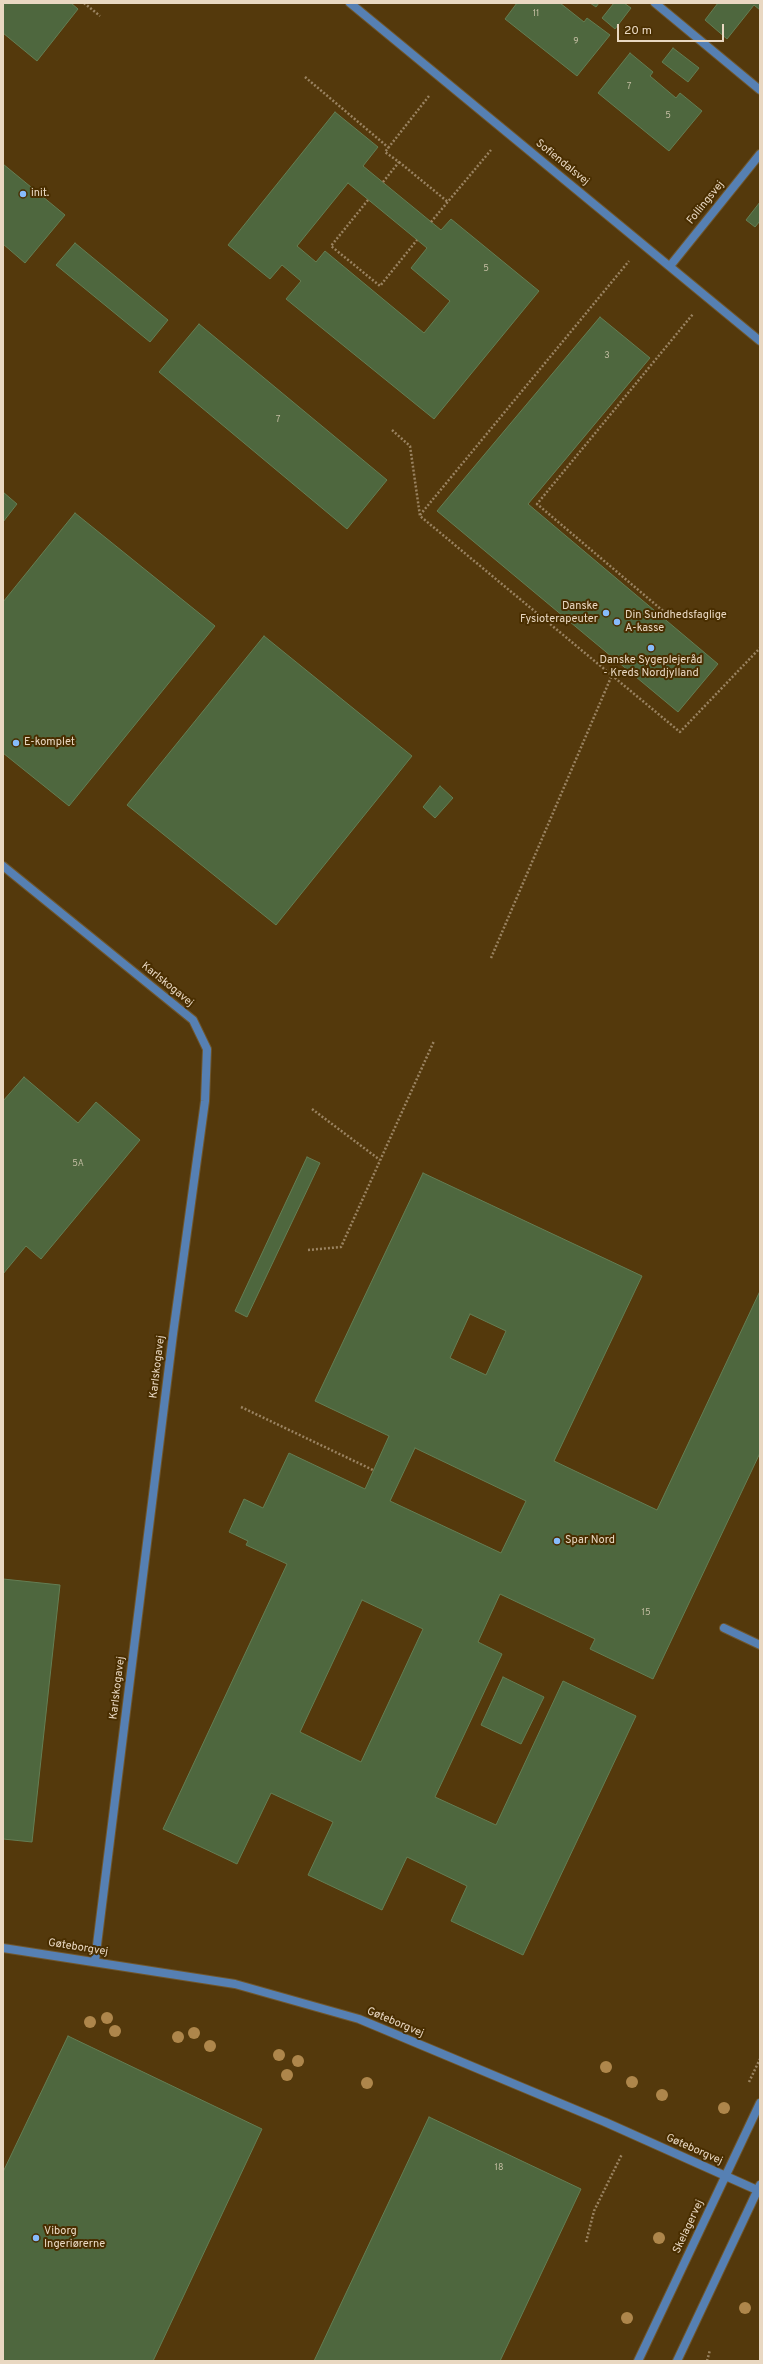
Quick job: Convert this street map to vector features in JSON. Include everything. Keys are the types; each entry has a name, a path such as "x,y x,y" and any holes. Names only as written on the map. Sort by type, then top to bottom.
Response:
{"street":[{"name":"Sofiendalsvej","path":"350,3 760,341"},
{"path":"655,3 760,90"},
{"name":"Follingsvej","path":"670,266 760,154"},
{"name":"Karlskogavej","path":"3,866 193,1020 207,1049 205,1101 173,1334 96,1961"},
{"path":"724,1628 760,1645"},
{"name":"Gøteborgvej","path":"3,1948 96,1961 235,1984 359,2019 632,2134 726,2176 759,2187"},
{"name":"Skelagervej","path":"638,2361 760,2103"},
{"path":"676,2361 759,2187"}],"path":[{"path":"84,3 100,16"},
{"path":"305,77 389,148"},
{"path":"442,79 385,152 448,202"},
{"path":"431,222 506,131"},
{"path":"383,182 399,162"},
{"path":"368,200 331,246 337,251 380,286 417,240"},
{"path":"420,516 643,244"},
{"path":"670,616 537,504 707,297"},
{"path":"392,430 410,446 420,516 680,732 760,648"},
{"path":"491,958 612,675"},
{"path":"308,1250 341,1247 434,1041"},
{"path":"312,1109 380,1160"},
{"path":"241,1407 373,1470"},
{"path":"586,2242 594,2212 632,2134"}],"building":[{"path":"3,3 71,3 78,9 37,61 3,33"},
{"path":"517,3 560,3 584,22 587,18 610,35 577,76 505,19"},
{"path":"590,3 599,3 596,7"},
{"path":"614,3 624,3 631,8 615,29 602,18"},
{"path":"718,3 760,3 760,10 754,5 727,39 705,20"},
{"path":"673,48 699,68 688,82 662,62"},
{"path":"630,53 653,72 650,76 676,98 680,93 702,111 669,151 598,93"},
{"path":"335,112 378,147 363,166 441,230 451,219 539,291 434,419 286,299 301,281 282,265 270,279 228,245","holes":["348,183 427,248 411,268 450,301 424,333 325,251 316,262 297,246"]},
{"path":"3,164 65,215 25,263 3,244"},
{"path":"760,202 760,221 755,227 746,220"},
{"path":"75,243 168,320 150,342 56,265"},
{"path":"600,317 650,358 528,504 718,664 678,712 437,511"},
{"path":"199,324 387,480 347,529 159,372"},
{"path":"3,492 17,504 3,522"},
{"path":"75,513 215,626 69,806 3,753 3,602"},
{"path":"264,636 412,756 276,925 127,805"},
{"path":"440,786 453,798 435,818 423,807"},
{"path":"24,1077 78,1123 96,1102 140,1140 41,1259 26,1246 3,1274 3,1101"},
{"path":"307,1157 320,1163 247,1317 235,1311"},
{"path":"423,1173 642,1276 554,1461 657,1510 760,1291 760,1453 653,1679 590,1649 595,1639 500,1594 478,1642 502,1654 435,1797 496,1825 563,1681 636,1716 523,1955 451,1921 467,1886 407,1857 382,1910 308,1875 333,1822 271,1793 237,1864 163,1829 287,1564 246,1545 248,1541 229,1532 244,1499 263,1508 289,1453 365,1489 389,1436 315,1401","holes":["470,1314 506,1331 486,1375 450,1358","415,1448 526,1501 501,1553 390,1501","362,1600 423,1629 361,1762 300,1732"]},
{"path":"3,1579 60,1585 32,1842 3,1839"},
{"path":"503,1677 544,1697 521,1744 481,1725"},
{"path":"68,2036 262,2129 153,2361 3,2361 3,2172"},
{"path":"429,2117 581,2189 500,2361 314,2361"}],"place":[{"name":"init.","path":"23,194"},
{"name":"Danske Fysioterapeuter","path":"606,613"},
{"name":"Din Sundhedsfaglige A-kasse","path":"617,622"},
{"name":"Danske Sygeplejeråd - Kreds Nordjylland","path":"651,648"},
{"name":"E-komplet","path":"16,743"},
{"name":"Spar Nord","path":"557,1541"},
{"name":"Viborg Ingeriørerne","path":"36,2238"}]}
